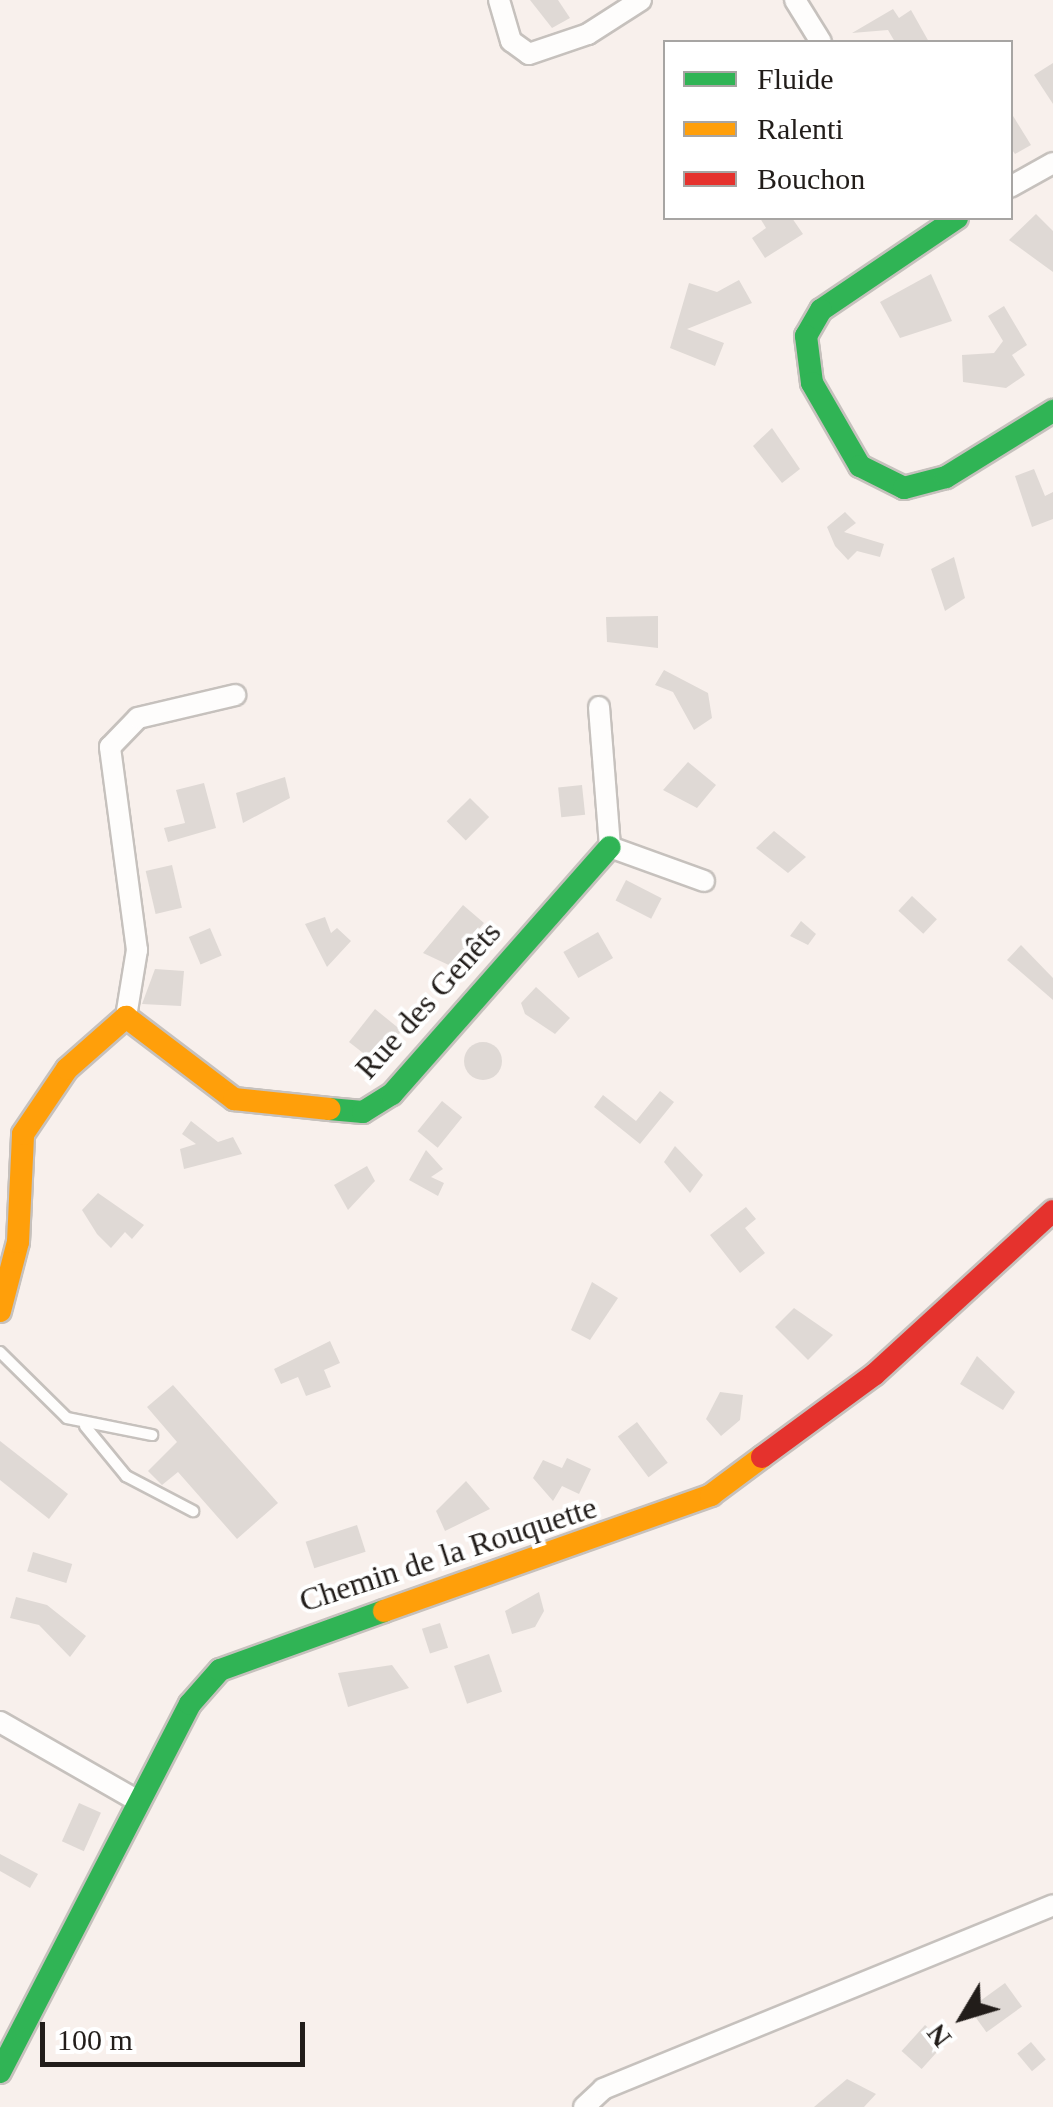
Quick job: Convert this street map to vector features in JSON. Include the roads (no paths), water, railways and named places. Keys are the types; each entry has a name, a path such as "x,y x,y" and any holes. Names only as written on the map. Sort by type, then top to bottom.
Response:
{"street":[{"path":"499,0 511,41 529,54 588,34 640,0"},
{"path":"796,0 819,40"},
{"path":"1013,185 1053,163"},
{"path":"949,220 820,310 806,336 812,384 860,466 904,488 946,477 1053,411"},
{"path":"0,1311 18,1242 23,1134 67,1069 118,1022 137,950 110,748 138,718 235,695"},
{"path":"599,707 610,847 704,881"},
{"name":"Rue des Genêts","path":"118,1022 234,1099 363,1112 392,1094 610,847"},
{"name":"Chemin de la Rouquette","path":"0,2072 190,1704 220,1670 711,1495 875,1374 1053,1211"},
{"path":"0,1722 138,1801"},
{"path":"584,2107 603,2088 1053,1905"}],"lane":[{"path":"0,1352 84,1425 126,1476 193,1511"},
{"path":"84,1425 152,1435"}]}
